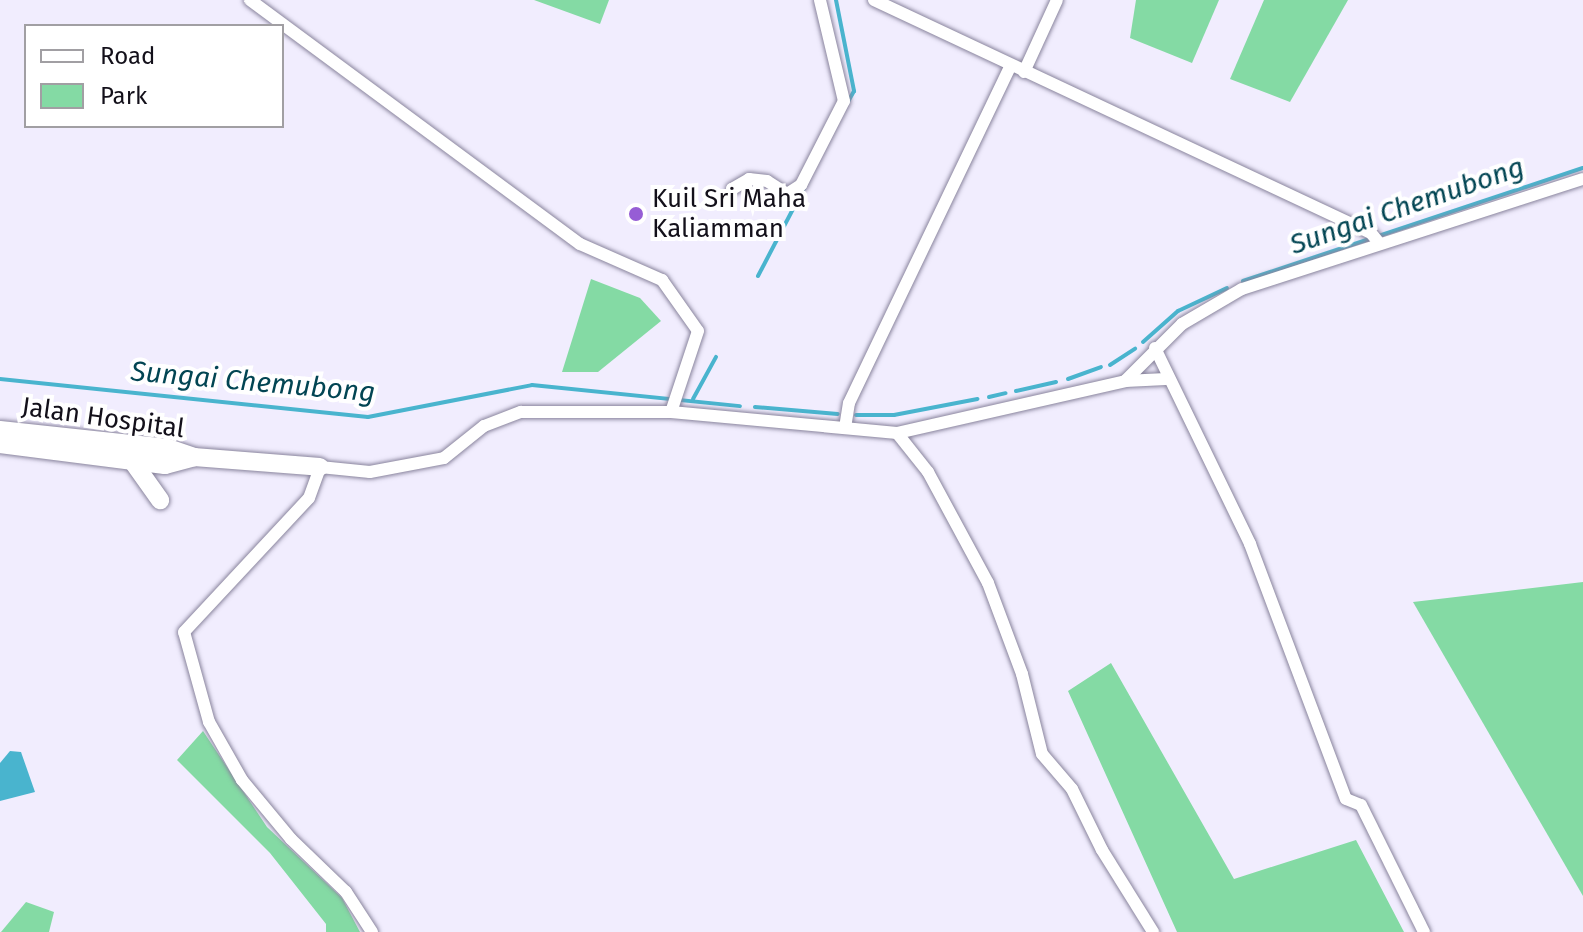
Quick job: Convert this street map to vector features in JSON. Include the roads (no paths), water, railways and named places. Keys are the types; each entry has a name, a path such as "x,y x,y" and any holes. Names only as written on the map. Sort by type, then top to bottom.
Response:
{"main road":[{"name":"Jalan Hospital","path":"0,430 168,448 194,457"},
{"name":"Jalan Hospital","path":"0,444 165,465 194,457"},
{"path":"194,457 320,467"},
{"path":"133,462 160,500"}],"street":[{"path":"250,0 282,24"},
{"path":"732,189 749,179 767,181 787,194 801,185 844,101 820,0"},
{"path":"874,0 1376,239"},
{"path":"1024,72 1057,0"},
{"path":"284,25 580,244 662,280 698,331 672,410"},
{"path":"845,428 849,403 1010,67"},
{"path":"1125,381 1182,324 1242,289 1376,239 1583,179"},
{"path":"1155,348 1166,379 1250,544 1346,799 1361,805 1424,932"},
{"path":"372,932 346,892 291,839 242,780 209,722 184,632 309,498 320,467 370,472 444,458 484,426 521,412 672,410 897,433 1125,381 1166,379"},
{"path":"897,433 928,472 988,583 1022,674 1042,754 1072,789 1102,850 1153,932"}],"water":[{"path":"10,751 21,752 35,792 0,801 0,763"}],"waterway":[{"path":"836,0 854,91 848,102"},
{"name":"Sungai Chemubong","path":"1243,281 1583,168"},
{"path":"758,276 804,188"},
{"name":"Sungai Chemubong","path":"1143,342 1178,311 1227,288"},
{"name":"Sungai Chemubong","path":"1110,365 1135,349"},
{"path":"693,399 716,357"},
{"name":"Sungai Chemubong","path":"1068,379 1101,367"},
{"name":"Sungai Chemubong","path":"0,379 368,417 532,385 740,406"},
{"name":"Sungai Chemubong","path":"1016,391 1056,382"},
{"name":"Sungai Chemubong","path":"989,397 1006,393"},
{"name":"Sungai Chemubong","path":"856,415 894,415 977,399"},
{"name":"Sungai Chemubong","path":"755,407 838,414"}],"place":[{"name":"Kuil Sri Maha Kaliamman","path":"636,214"}]}
